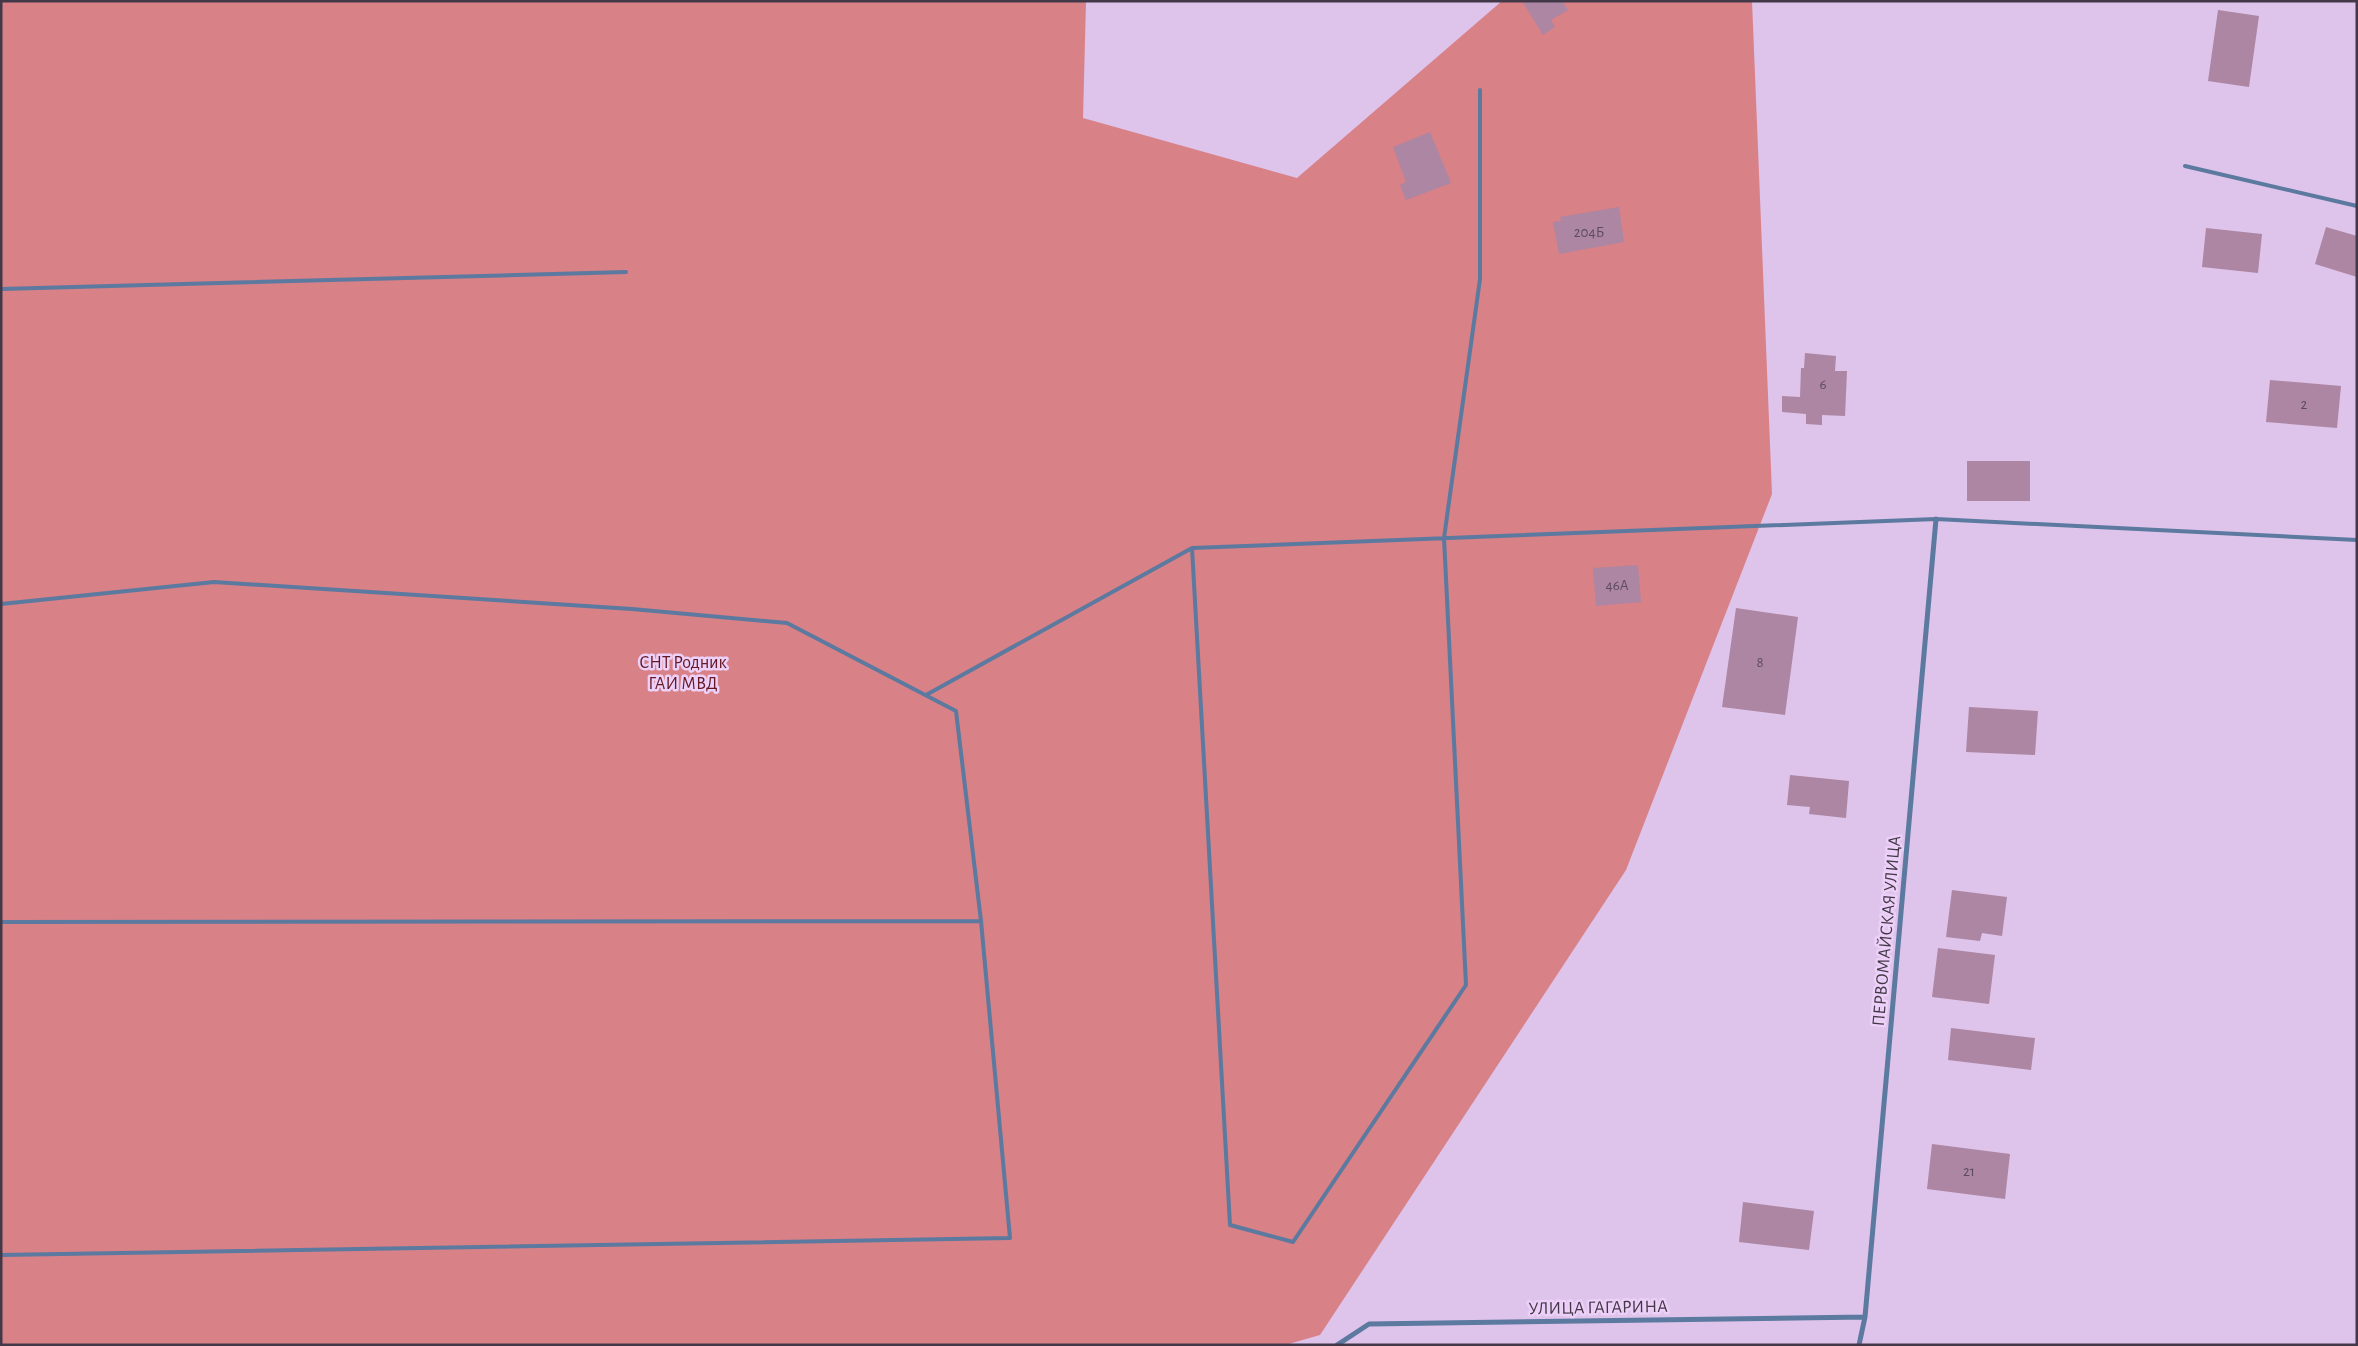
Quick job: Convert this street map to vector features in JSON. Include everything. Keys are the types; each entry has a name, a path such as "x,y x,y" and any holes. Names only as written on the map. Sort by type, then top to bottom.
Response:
{"street":[{"name":"ПЕРВОМАЙСКАЯ УЛИЦА","path":"1859,1345 1865,1317 1936,519"},
{"name":"УЛИЦА ГАГАРИНА","path":"1337,1345 1369,1324 1865,1317"}],"lane":[{"path":"1192,548 1230,1225 1293,1242 1466,985 1444,538 1480,279 1480,90"},
{"path":"2185,166 2357,206"},
{"path":"1,289 626,272"},
{"path":"926,695 1192,548 1936,519 2357,540"},
{"path":"1,604 214,582 632,609 787,623 956,711 981,921 1010,1238 1,1256"},
{"path":"1,922 981,921"}],"green space":[{"name":"СНТ Родник ГАИ МВД","path":"1,1 1086,1 1083,118 1297,178 1502,1 1752,1 1772,494 1626,870 1320,1335 1285,1345 1,1345"}],"building":[{"path":"1522,1 1562,1 1568,10 1551,20 1555,27 1543,35"},
{"path":"2218,10 2259,16 2249,87 2208,81"},
{"path":"1430,132 1451,183 1406,200 1400,185 1406,182 1393,147"},
{"path":"1619,207 1624,242 1559,254 1553,222 1561,221 1560,217"},
{"path":"2326,227 2357,236 2357,277 2315,264"},
{"path":"2206,228 2262,234 2258,273 2202,267"},
{"path":"1805,353 1836,356 1835,371 1847,371 1845,416 1822,415 1822,425 1806,424 1806,414 1782,412 1782,396 1800,397 1801,368 1804,368"},
{"path":"2270,380 2341,386 2337,428 2266,422"},
{"path":"1967,461 2030,461 2030,501 1967,501"},
{"path":"1638,565 1641,602 1596,606 1593,568"},
{"path":"1736,608 1798,617 1785,715 1722,707"},
{"path":"1969,707 2038,711 2035,755 1966,752"},
{"path":"1790,775 1849,781 1846,818 1809,814 1810,807 1787,805"},
{"path":"1952,890 2007,897 2002,936 1982,933 1980,941 1946,937"},
{"path":"1938,948 1995,955 1989,1004 1932,997"},
{"path":"1951,1028 2035,1038 2031,1070 1948,1060"},
{"path":"1932,1144 2010,1154 2005,1199 1927,1189"},
{"path":"1743,1202 1814,1211 1809,1250 1739,1242"}]}
